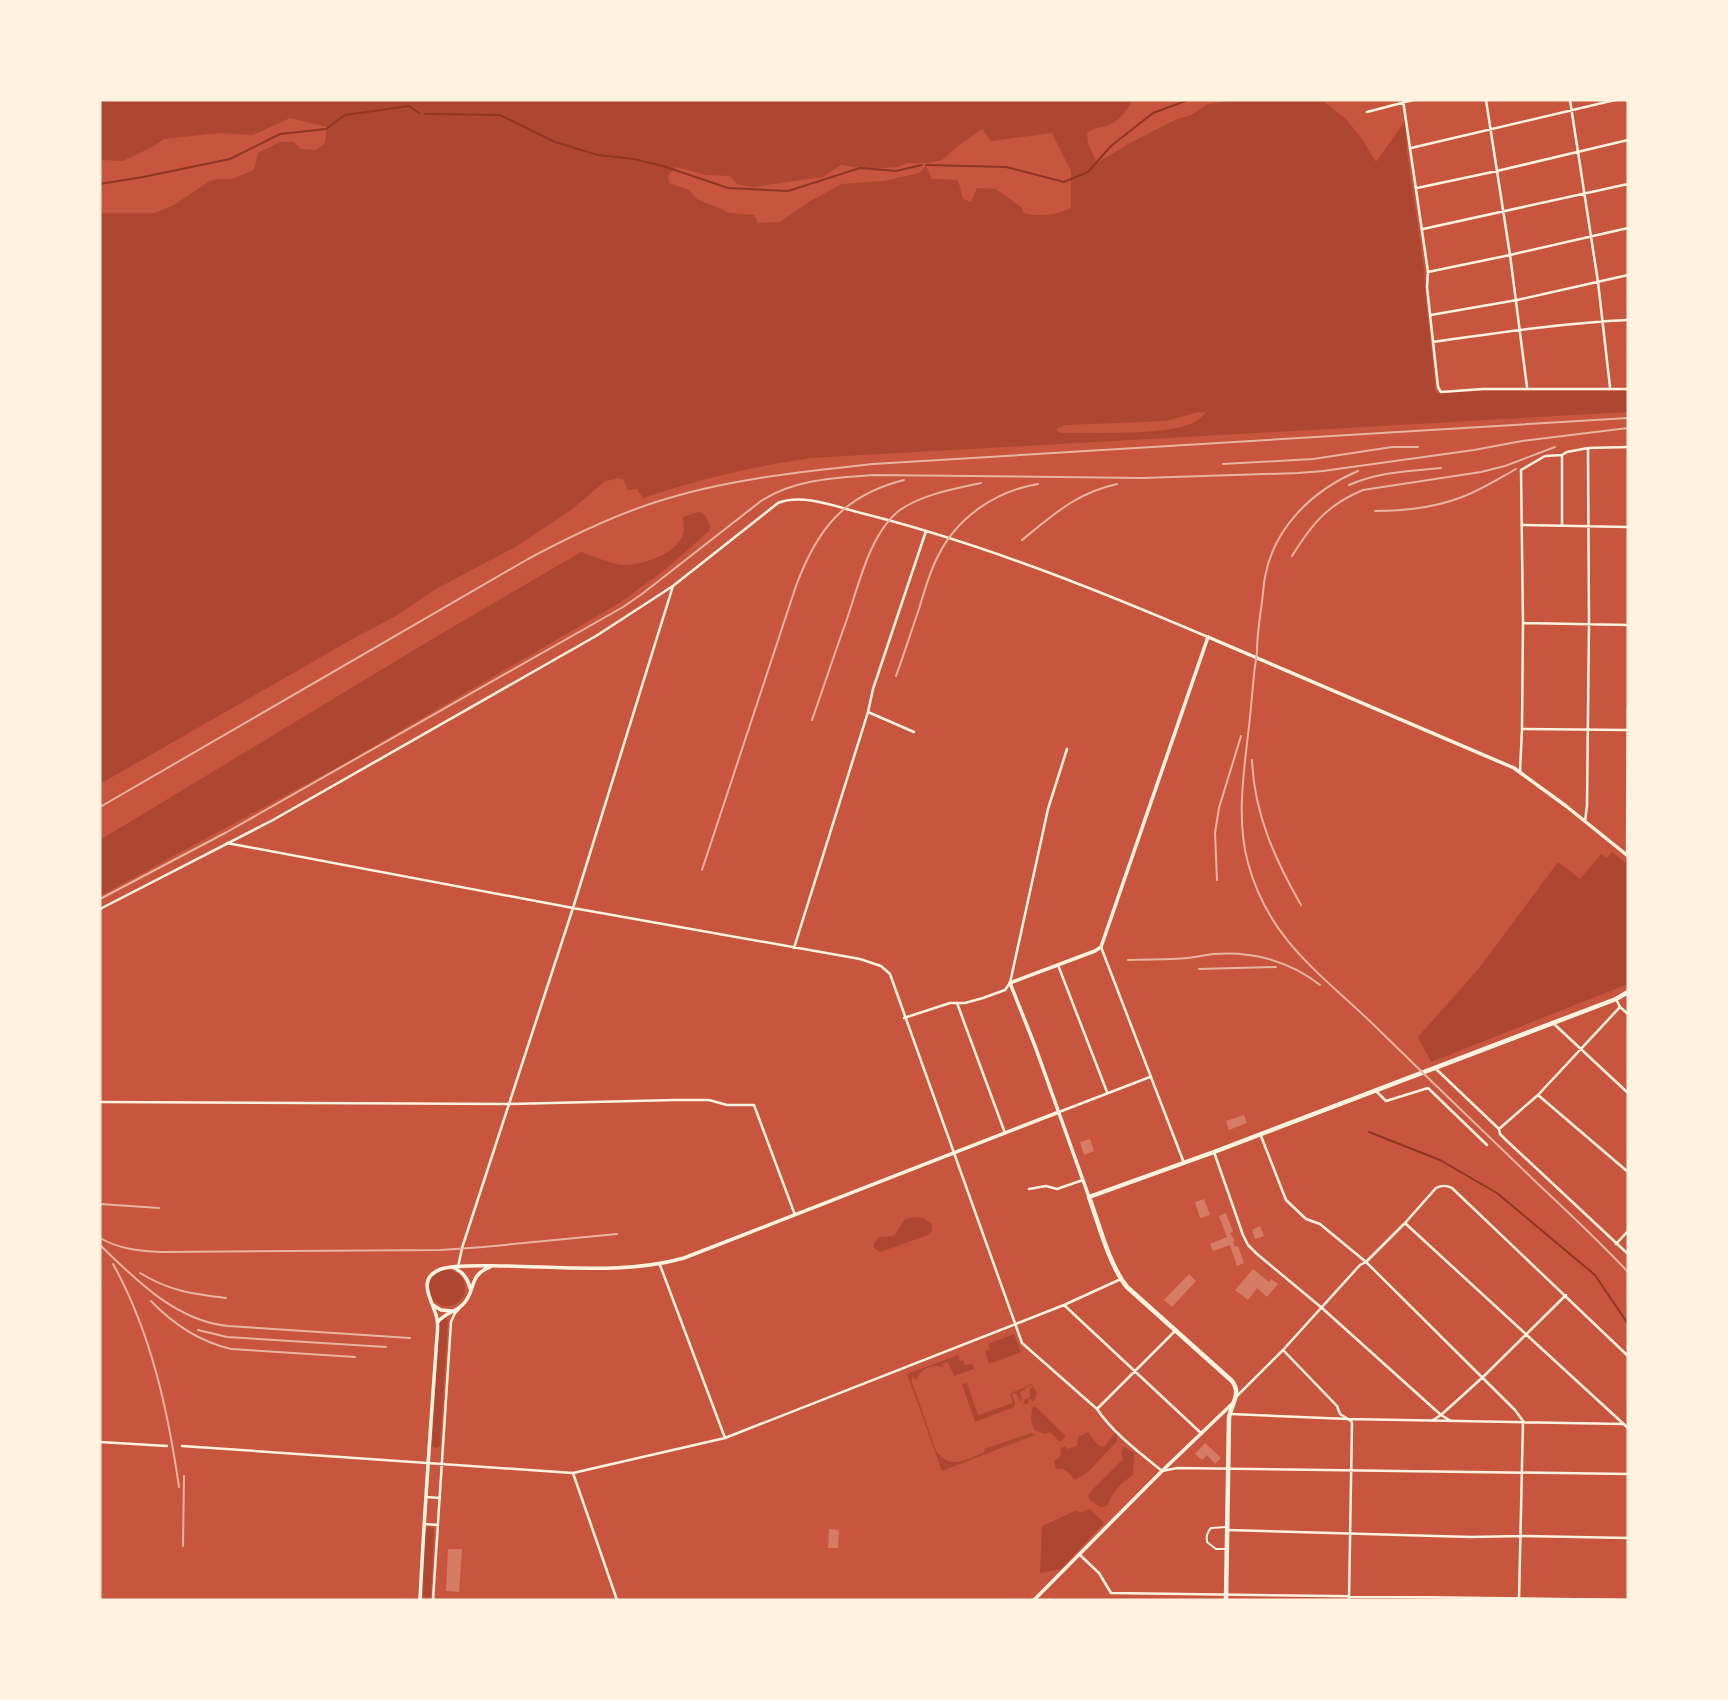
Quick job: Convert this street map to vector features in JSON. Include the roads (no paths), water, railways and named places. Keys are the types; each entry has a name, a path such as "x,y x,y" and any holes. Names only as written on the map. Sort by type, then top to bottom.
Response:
{"main road":[{"path":"1226,1598 1229,1414 1237,1396 1237,1389 1234,1383 1127,1287 1114,1266 1088,1197 1214,1152 1616,999 1628,992"}],"street":[{"path":"1367,113 1413,100"},
{"path":"1486,100 1517,300 1527,389"},
{"path":"1570,100 1611,388"},
{"path":"1411,148 1615,100"},
{"path":"1403,101 1428,272 1432,342 1441,392 1628,389"},
{"path":"1416,188 1628,140"},
{"path":"1421,230 1628,184"},
{"path":"1428,272 1628,228"},
{"path":"1431,316 1628,275"},
{"path":"1432,342 1628,320"},
{"path":"1519,772 1523,623 1521,470 1545,456 1588,448 1628,447"},
{"path":"1585,821 1590,624 1588,448"},
{"path":"1562,454 1562,526"},
{"path":"100,909 273,820 584,643 673,586 778,503 791,499 832,506 926,530 1057,574 1208,637 1514,768 1628,855"},
{"path":"1522,525 1628,527"},
{"path":"794,948 873,688 926,530"},
{"path":"458,1268 462,1248 573,908 673,586"},
{"path":"1523,623 1628,625"},
{"path":"1010,983 1101,947 1208,637"},
{"path":"1628,707 1628,855"},
{"path":"867,712 914,732"},
{"path":"1522,729 1628,730"},
{"path":"904,1018 950,1003 983,998 1005,990 1010,983 1048,809 1067,749"},
{"path":"227,843 860,959 881,966 890,974 1022,1343 1162,1471"},
{"path":"1101,947 1184,1163"},
{"path":"1058,965 1107,1093"},
{"path":"1010,983 1088,1197"},
{"path":"1616,999 1628,1014"},
{"path":"957,1003 1005,1133"},
{"path":"1499,1129 1538,1095 1620,1007"},
{"path":"1553,1023 1628,1094"},
{"path":"1435,1068 1499,1129 1506,1140 1628,1254"},
{"path":"419,1600 438,1323 426,1290 431,1275 438,1270 452,1268 496,1266 660,1265 1150,1077"},
{"path":"1375,1090 1386,1101 1428,1088 1487,1145"},
{"path":"1538,1095 1628,1172"},
{"path":"100,1102 509,1104 709,1100 727,1105 754,1105 796,1215"},
{"path":"1260,1134 1286,1200 1306,1219 1320,1224 1366,1262 1483,1377 1523,1421 1519,1600"},
{"path":"1214,1152 1248,1245 1451,1421"},
{"path":"1029,1189 1046,1186 1057,1189 1083,1181"},
{"path":"1237,1396 1436,1188 1447,1185 1628,1356"},
{"path":"1405,1223 1628,1428"},
{"path":"1616,1244 1628,1231"},
{"path":"660,1265 724,1438"},
{"path":"433,1600 451,1322 470,1294 479,1273 496,1266"},
{"path":"458,1268 468,1280 470,1294"},
{"path":"182,1446 573,1473 724,1438 1064,1305 1121,1279"},
{"path":"1432,1421 1483,1377 1566,1295"},
{"path":"431,1302 441,1310 454,1310"},
{"path":"438,1323 442,1317 464,1304"},
{"path":"1064,1305 1202,1434"},
{"path":"1097,1409 1176,1330"},
{"path":"1283,1350 1352,1423 1349,1599"},
{"path":"1034,1600 1233,1403"},
{"path":"1229,1414 1432,1421 1623,1423"},
{"path":"100,1442 167,1446"},
{"path":"1162,1471 1177,1468 1628,1474"},
{"path":"573,1473 617,1600"},
{"path":"425,1497 440,1498"},
{"path":"424,1524 438,1525"},
{"path":"1227,1529 1471,1537 1628,1538"},
{"path":"1079,1554 1099,1573 1111,1593 1226,1598 1628,1600"}],"lane":[{"path":"1227,1529 1211,1528 1207,1538 1207,1542 1216,1549 1227,1549"}],"waterway":[{"path":"926,165 1006,167 1064,182 1088,172 1111,146 1153,113 1188,100"},
{"path":"100,184 230,159 280,134 326,129 345,115 409,106 419,113"},
{"path":"425,114 500,115 555,142 598,155 663,166 728,188 788,191 860,168 896,171 922,165"},
{"path":"1369,1132 1440,1160 1497,1193 1595,1275 1628,1324"}],"railway":[{"path":"100,807 528,559 607,520 709,487 764,477 873,464 1628,418"},
{"path":"100,899 227,832 623,607 761,501 788,488 816,481 874,475 1142,478 1298,473 1628,428"},
{"path":"1223,464 1313,459 1392,447 1418,447"},
{"path":"1292,556 1306,534 1330,509 1363,490 1481,472 1555,447"},
{"path":"1349,485 1382,475 1441,468"},
{"path":"1375,511 1441,504 1476,491 1516,469"},
{"path":"1358,471 1326,489 1298,512 1277,542 1270,559 1264,581 1243,778 1242,829 1248,863 1270,916 1302,957 1628,1272"},
{"path":"702,870 796,586 813,548 835,517 849,505 865,495 904,480"},
{"path":"812,720 861,575 881,532 890,520 909,504 939,493 981,483"},
{"path":"896,676 929,577 945,544 966,519 992,500 1038,484"},
{"path":"1022,540 1077,499 1117,484"},
{"path":"1217,880 1215,833 1219,808 1241,736"},
{"path":"1252,760 1257,799 1268,836 1301,905"},
{"path":"1128,960 1242,954 1283,964 1320,985"},
{"path":"1199,969 1276,967"},
{"path":"100,1204 159,1208"},
{"path":"100,1238 129,1249 161,1252 441,1250 617,1234"},
{"path":"100,1245 158,1297 209,1323 410,1338"},
{"path":"113,1264 148,1344 163,1401 179,1487"},
{"path":"140,1273 182,1291 226,1298"},
{"path":"151,1301 188,1331 231,1349 355,1357"},
{"path":"198,1330 227,1337 386,1347"},
{"path":"183,1546 184,1476"}]}
